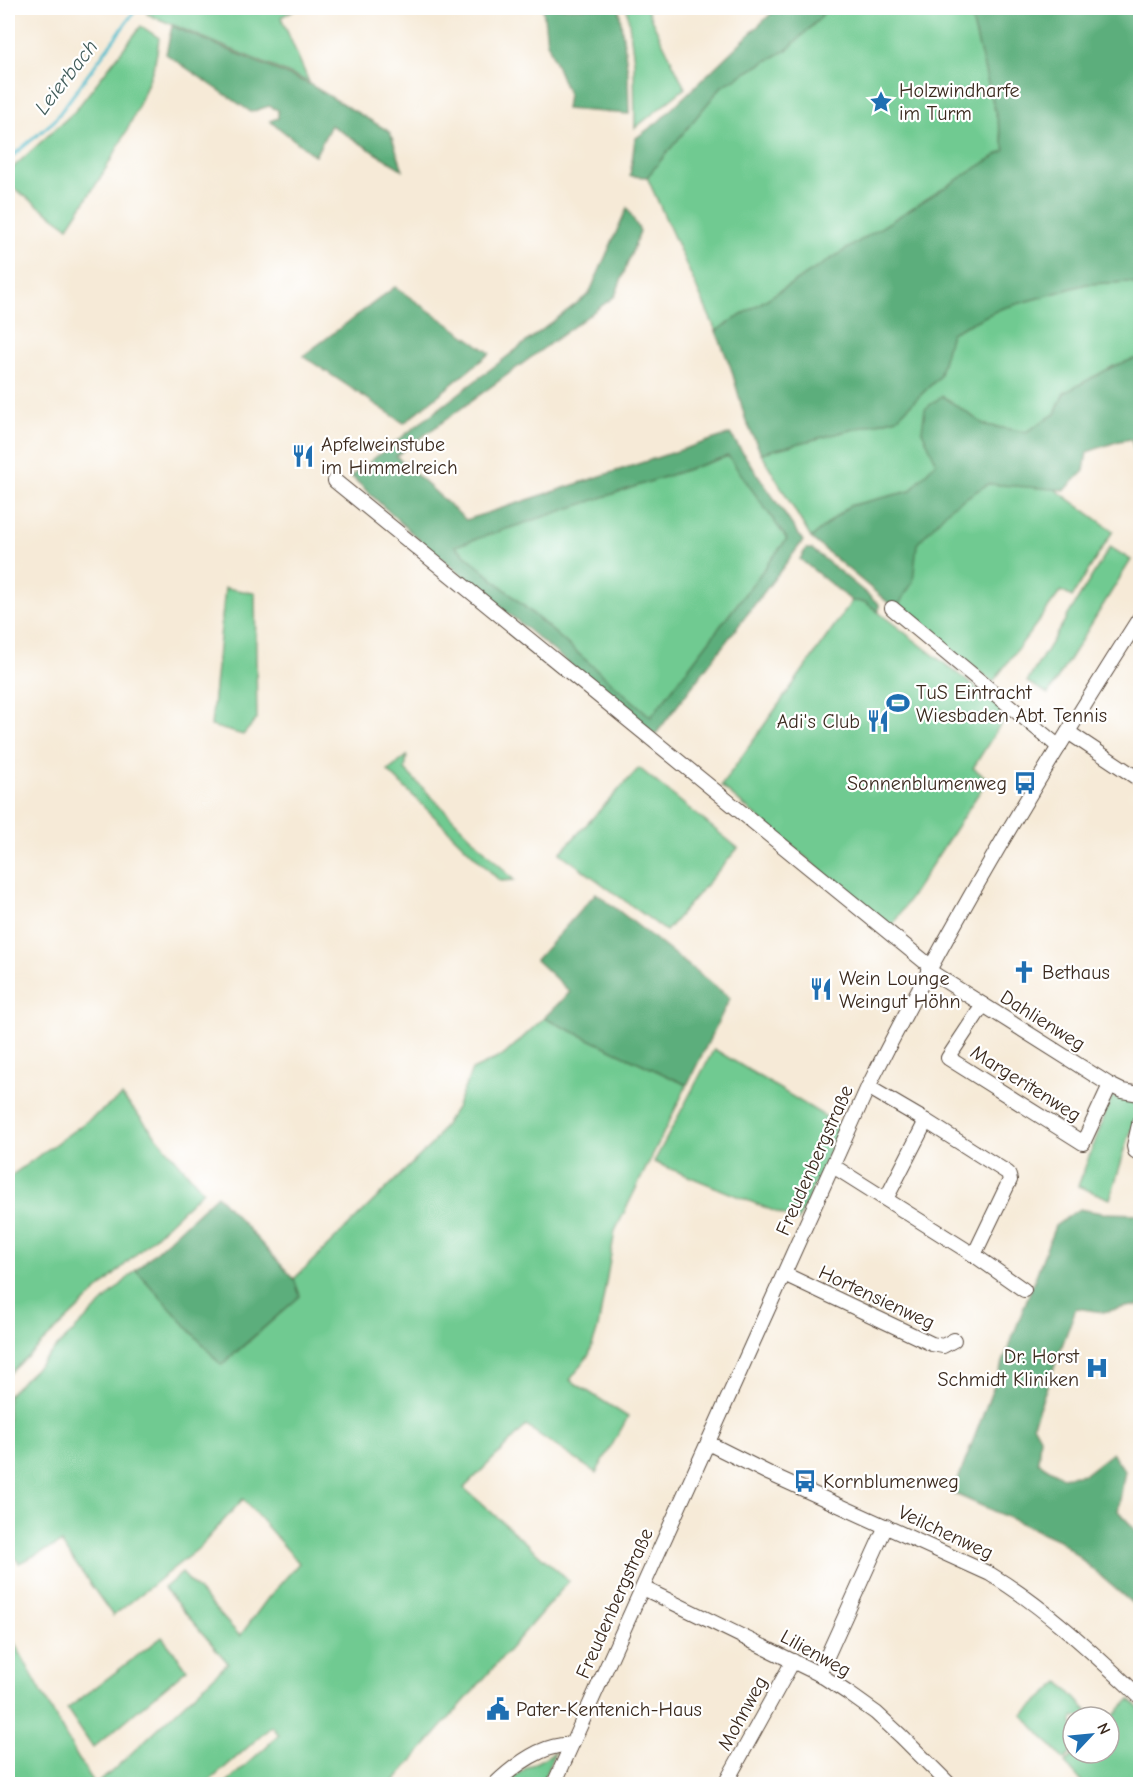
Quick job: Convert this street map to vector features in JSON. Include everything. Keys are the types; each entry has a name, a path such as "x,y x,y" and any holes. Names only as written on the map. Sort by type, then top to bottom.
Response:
{"street":[{"name":"Dahlienweg","path":"335,481 929,968 1110,1085 1122,1091 1140,1094"},
{"path":"892,608 1059,747"},
{"name":"Freudenbergstraße","path":"554,1785 868,1087 929,968 1068,732 1140,617"},
{"path":"1068,732 1140,780"},
{"name":"Margeritenweg","path":"983,1005 948,1058 1083,1143 1110,1085"},
{"path":"868,1087 926,1121 1010,1176 974,1255"},
{"path":"1140,1120 1134,1146 1135,1151 1140,1155"},
{"path":"886,1199 926,1121"},
{"path":"832,1166 974,1255 1024,1290"},
{"name":"Hortensienweg","path":"784,1274 932,1344 943,1346 954,1340"},
{"name":"Veilchenweg","path":"708,1443 778,1478 990,1574 1018,1591 1045,1612 1140,1697"},
{"path":"819,1674 886,1526"},
{"name":"Lilienweg","path":"643,1588 819,1674 876,1713 949,1785"},
{"name":"Mohnweg","path":"725,1785 793,1661"},
{"path":"495,1785 534,1755 559,1744 571,1745"}],"green space":[{"path":"149,8 297,8 281,17 309,82 147,14"},
{"path":"543,8 619,8 628,74 629,114 566,109 568,94 547,42"},
{"path":"627,8 646,8 685,88 635,128 634,61"},
{"path":"777,8 827,8 788,49 722,86 647,177 630,176 635,139 659,121"},
{"path":"827,8 969,8 1005,150 716,331 647,177 722,86 788,49"},
{"path":"969,8 1140,8 1140,286 1130,282 1086,284 1000,309 951,333 939,377 897,418 761,453 746,421 731,368 716,331 1005,150"},
{"path":"141,26 159,38 151,74 118,147 68,227 8,184 8,172 75,111"},
{"path":"172,26 309,84 390,132 403,170 331,125 315,156 270,121 278,118 278,110 269,106 251,112 166,54"},
{"path":"627,208 640,231 615,296 396,456 466,520 730,434 803,541 655,735 416,537 351,476 589,294","holes":["728,456 787,539 651,717 455,546"]},
{"path":"1130,282 1140,286 1140,357 1114,366 1064,393 1055,414 1026,432 985,425 942,396 922,431 937,462 910,491 849,506 811,538 761,453 897,418 939,377 951,333 1000,309 1086,284"},
{"path":"395,287 490,353 404,423 303,356"},
{"path":"1140,357 1140,467 1131,439 1087,452 1084,471 1065,490 988,484 951,507 917,544 913,582 896,609 811,538 849,506 910,491 936,462 922,431 925,409 942,396 985,425 1026,432 1055,414 1064,393 1114,366"},
{"path":"729,456 787,539 651,717 454,545"},
{"path":"1037,476 1113,531 1072,597 1061,591 993,682 869,585 946,489"},
{"path":"1110,547 1131,560 1048,694 1027,682"},
{"path":"806,549 812,549 879,604 879,612 865,602 852,601 800,559"},
{"path":"225,588 255,593 257,719 243,735 211,726"},
{"path":"852,601 865,602 1007,714 973,768 988,779 890,929 721,786"},
{"path":"407,756 405,770 514,880 500,881 388,771"},
{"path":"639,768 738,848 666,931 560,853"},
{"path":"596,893 730,998 687,1085 544,1018 570,992 536,960"},
{"path":"544,1018 687,1085 615,1231 598,1328 589,1355 570,1380 628,1417 596,1473 526,1426 464,1488 569,1581 392,1784 225,1784 279,1735 272,1726 206,1784 95,1784 109,1774 228,1663 164,1588 182,1573 240,1636 268,1598 299,1563 243,1499 199,1548 113,1616 61,1543 19,1563 8,1548 8,1395 136,1270 222,1365 300,1296 294,1279 433,1143 456,1108 472,1070 504,1055"},
{"path":"714,1049 841,1126 798,1221 654,1162"},
{"path":"122,1096 203,1191 8,1375 8,1178"},
{"path":"1112,1096 1139,1104 1110,1199 1078,1186"},
{"path":"217,1195 294,1279 300,1296 221,1365 136,1270"},
{"path":"1079,1209 1102,1213 1140,1214 1140,1305 1103,1312 1076,1308 1033,1424 1040,1437 1038,1462 1062,1477 1085,1474 1112,1453 1125,1471 1118,1511 1140,1535 1140,1610 1059,1540 953,1493 1055,1226"},
{"path":"8,1631 78,1758 95,1784 8,1784"},
{"path":"162,1637 187,1669 93,1748 67,1709"},
{"path":"1060,1682 1082,1705 1061,1705 1061,1757 1023,1715"},
{"path":"1130,1699 1140,1710 1140,1784 1084,1784 1067,1765 1121,1765 1121,1708"},
{"path":"555,1752 541,1784 504,1784 528,1767"}],"waterway":[{"name":"Leierbach","path":"10,158 54,121 137,8"}],"place":[{"name":"Holzwindharfe im Turm","path":"881,102"},
{"name":"Apfelweinstube im Himmelreich","path":"303,456"},
{"name":"TuS Eintracht Wiesbaden Abt. Tennis","path":"898,703"},
{"name":"Adi's Club","path":"878,721"},
{"name":"Sonnenblumenweg","path":"1025,783"},
{"name":"Bethaus","path":"1024,972"},
{"name":"Wein Lounge Weingut Höhn","path":"821,989"},
{"name":"Dr. Horst Schmidt Kliniken","path":"1097,1368"},
{"name":"Kornblumenweg","path":"805,1481"},
{"name":"Pater-Kentenich-Haus","path":"498,1709"}]}
